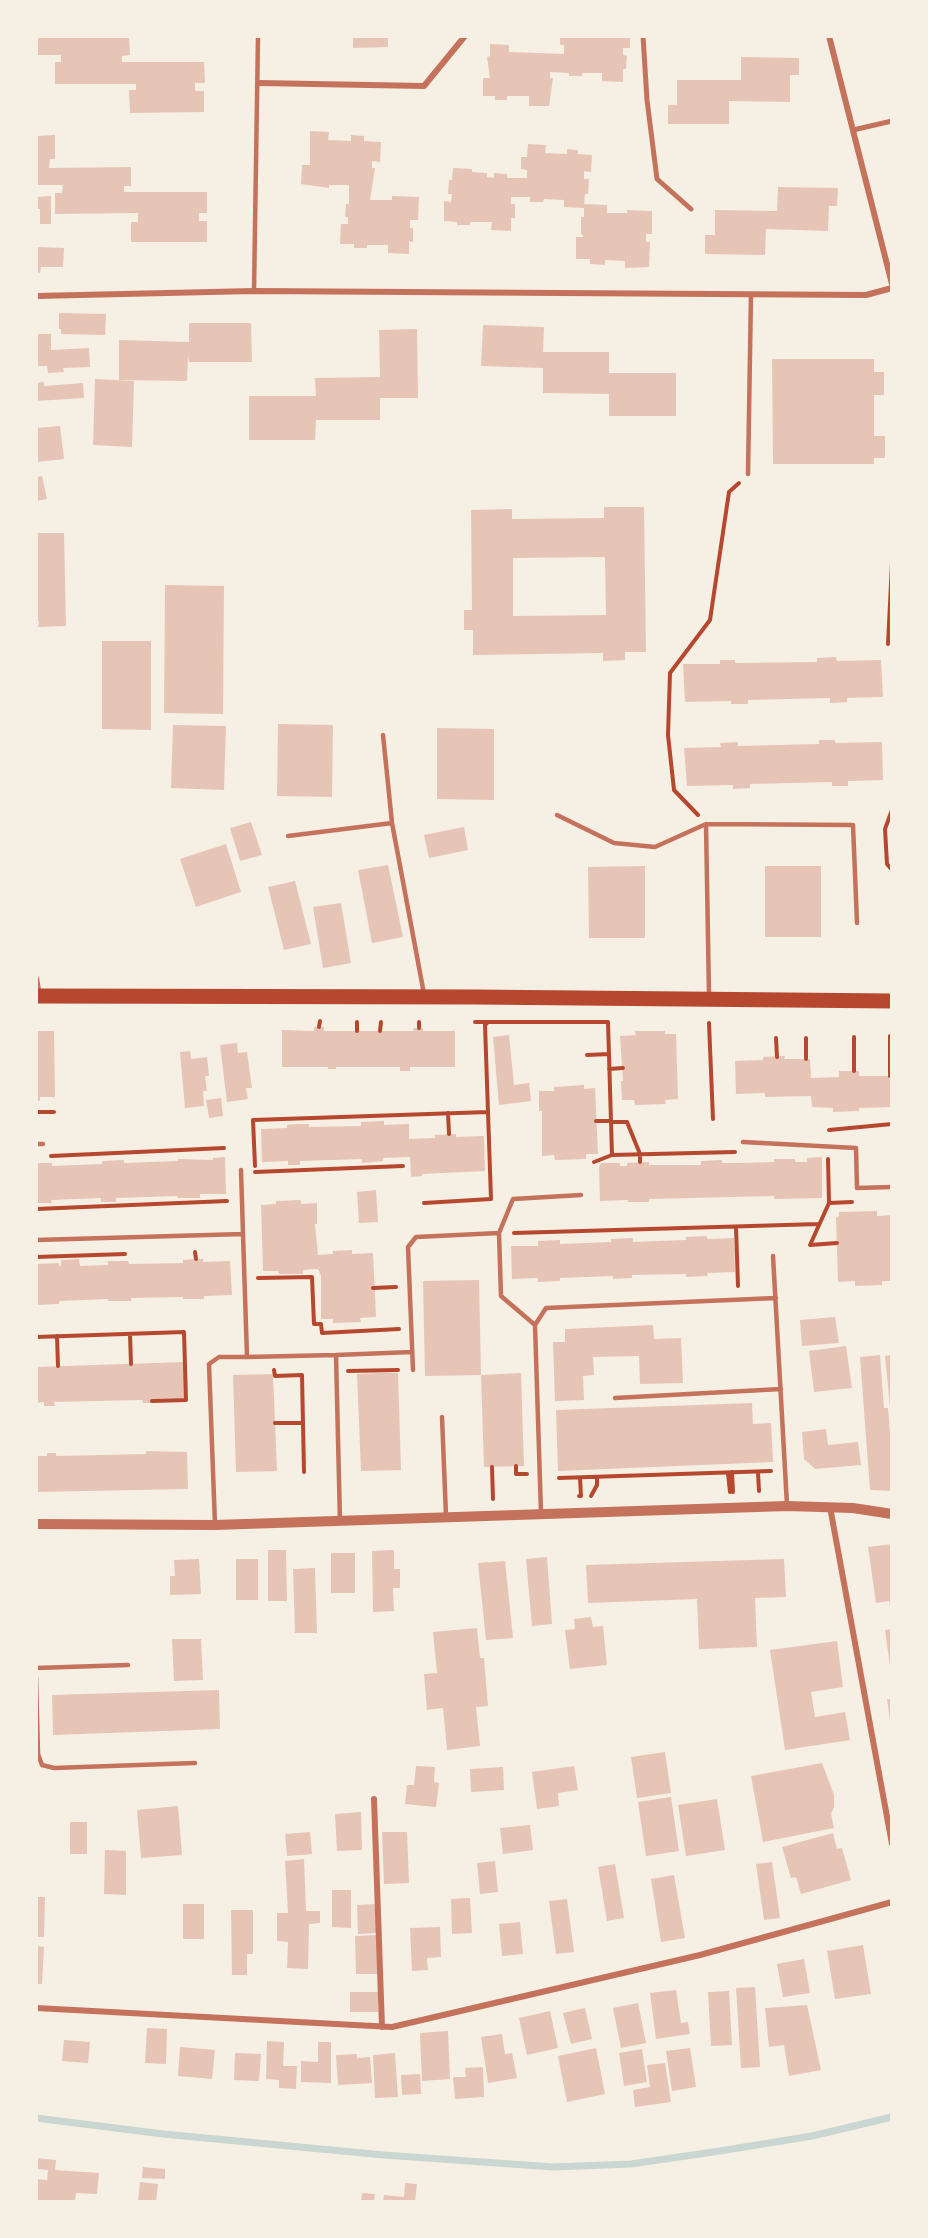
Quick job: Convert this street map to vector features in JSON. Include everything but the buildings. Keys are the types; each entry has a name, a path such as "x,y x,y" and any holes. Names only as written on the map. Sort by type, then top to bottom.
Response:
{"main road":[{"path":"38,996 425,996 892,1001"}],"street":[{"path":"259,83 424,86 465,36"},
{"path":"643,36 647,100 657,179 691,209"},
{"path":"828,36 892,284"},
{"path":"853,130 892,121"},
{"path":"36,296 254,291 866,295 892,288"},
{"path":"36,978 38,996"},
{"path":"36,1524 214,1525 787,1506 830,1507 892,1514"},
{"path":"830,1507 892,1844"},
{"path":"374,1799 382,2027"},
{"path":"36,2008 382,2027 407,2025 688,1958 892,1902"}],"lane":[{"path":"254,291 258,36"},
{"path":"748,474 752,294"},
{"path":"383,735 392,824 425,996"},
{"path":"557,815 614,843 655,847 706,824 853,825 857,923"},
{"path":"288,836 392,824"},
{"path":"706,824 709,1000"},
{"path":"743,1142 856,1148 857,1188 892,1187"},
{"path":"36,1144 43,1144"},
{"path":"241,1170 247,1357"},
{"path":"535,1325 501,1296 499,1233 513,1199 581,1195"},
{"path":"413,1370 408,1247 416,1237 499,1233"},
{"path":"36,1240 243,1234"},
{"path":"773,1256 787,1506"},
{"path":"541,1514 535,1325 546,1308 776,1298"},
{"path":"214,1525 209,1364 219,1357 412,1352"},
{"path":"336,1355 340,1521"},
{"path":"615,1398 781,1389"},
{"path":"442,1417 447,1518"},
{"path":"36,1668 128,1665"},
{"path":"36,1677 38,1754 42,1764 54,1768 195,1763"}],"path":[{"path":"706,824 674,790 668,735 670,673 710,620 729,492 748,474"},
{"path":"888,644 892,563"},
{"path":"892,810 885,829 887,864 892,870"},
{"path":"885,829 892,829"},
{"path":"320,1021 320,1028"},
{"path":"357,1022 357,1031"},
{"path":"381,1022 381,1031"},
{"path":"419,1022 419,1028"},
{"path":"475,1022 608,1023 612,1155"},
{"path":"424,1203 491,1198 485,1026 487,1023"},
{"path":"709,1023 713,1119"},
{"path":"890,1036 890,1076"},
{"path":"854,1037 854,1071"},
{"path":"776,1038 777,1057"},
{"path":"806,1038 806,1059"},
{"path":"587,1055 609,1054"},
{"path":"609,1069 623,1068"},
{"path":"36,1112 54,1112"},
{"path":"253,1120 488,1112"},
{"path":"448,1113 449,1134"},
{"path":"372,1115 372,1122"},
{"path":"297,1118 297,1124"},
{"path":"596,1121 627,1122 640,1154 640,1162"},
{"path":"829,1130 892,1124"},
{"path":"51,1156 224,1148"},
{"path":"594,1162 612,1155 744,1152"},
{"path":"716,1153 716,1160"},
{"path":"823,1155 828,1156 829,1203 810,1245 837,1243"},
{"path":"255,1172 403,1166"},
{"path":"36,1209 227,1201"},
{"path":"510,1233 819,1224"},
{"path":"726,1288 738,1287 736,1227"},
{"path":"700,1228 700,1237"},
{"path":"626,1230 626,1239"},
{"path":"552,1232 553,1240"},
{"path":"195,1252 196,1259"},
{"path":"119,1254 120,1261"},
{"path":"47,1256 47,1263"},
{"path":"258,1278 312,1277 314,1324 321,1324 322,1333 399,1330 399,1319"},
{"path":"374,1288 397,1287 398,1298"},
{"path":"36,1337 184,1332 186,1400 152,1401"},
{"path":"130,1334 131,1364"},
{"path":"57,1336 58,1366"},
{"path":"346,1371 398,1370"},
{"path":"275,1376 302,1375 304,1472"},
{"path":"275,1423 303,1423"},
{"path":"516,1466 516,1474 528,1474"},
{"path":"492,1467 493,1500"},
{"path":"559,1478 775,1471"},
{"path":"730,1472 731,1492"},
{"path":"758,1472 759,1492"},
{"path":"570,1497 591,1496 597,1485 597,1477"},
{"path":"580,1478 581,1496"}],"waterway":[{"path":"36,2118 163,2134 384,2155 553,2167 631,2164 720,2151 812,2136 892,2117"}]}
